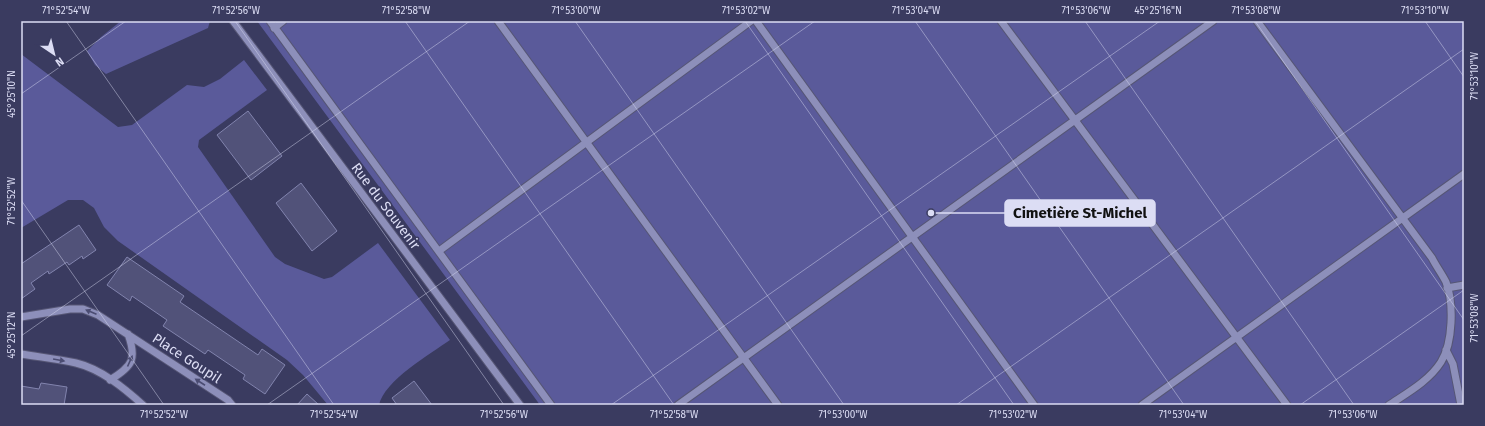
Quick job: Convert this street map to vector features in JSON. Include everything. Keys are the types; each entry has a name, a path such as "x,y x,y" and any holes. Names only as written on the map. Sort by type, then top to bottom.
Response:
{"street":[{"name":"Rue du Souvenir","path":"233,21 520,405"},
{"path":"270,21 551,405"},
{"path":"274,28 284,21"},
{"path":"498,21 778,405"},
{"path":"439,251 751,21"},
{"path":"756,21 1034,405"},
{"path":"1001,21 1286,405"},
{"path":"678,405 1213,21"},
{"path":"1257,21 1432,258 1446,282 1451,307 1451,331 1441,362 1426,380 1390,405"},
{"path":"1142,405 1464,174"},
{"path":"1447,288 1464,285"},
{"name":"Place Goupil","path":"21,317 83,308 98,314 228,400 232,405"},
{"name":"Place Goupil","path":"110,380 123,372 131,362 133,353 128,334"},
{"path":"1446,350 1453,364 1461,405"},
{"path":"21,354 76,363 88,368 125,389 143,405"}],"shaded area":[{"path":"121,21 210,21 208,28 106,74 95,65 87,51 101,37"},
{"path":"257,21 1464,21 1464,405 540,405"},
{"path":"21,54 118,127 132,125 187,85 204,87 220,79 244,60 267,90 199,140 198,147 275,257 285,264 324,279 332,277 378,243 450,340 420,360 398,378 389,387 379,405 328,405 303,375 287,360 118,241 104,227 94,208 83,200 68,200 21,228"}],"building":[{"path":"248,111 282,156 251,180 217,135"},
{"path":"301,183 337,231 312,251 276,203"},
{"path":"79,225 96,250 83,259 82,256 69,265 67,262 49,274 48,271 31,283 35,289 21,299 21,264"},
{"path":"127,257 184,296 180,302 258,355 262,349 285,365 265,394 243,379 245,375 208,350 205,354 163,326 167,320 132,296 130,301 107,285"},
{"path":"414,381 432,405 397,405 392,398"},
{"path":"41,383 67,387 64,405 21,405 21,386 39,389"},
{"path":"307,394 319,405 297,405"}],"place":[{"name":"Cimetière St-Michel","path":"931,213"}]}
